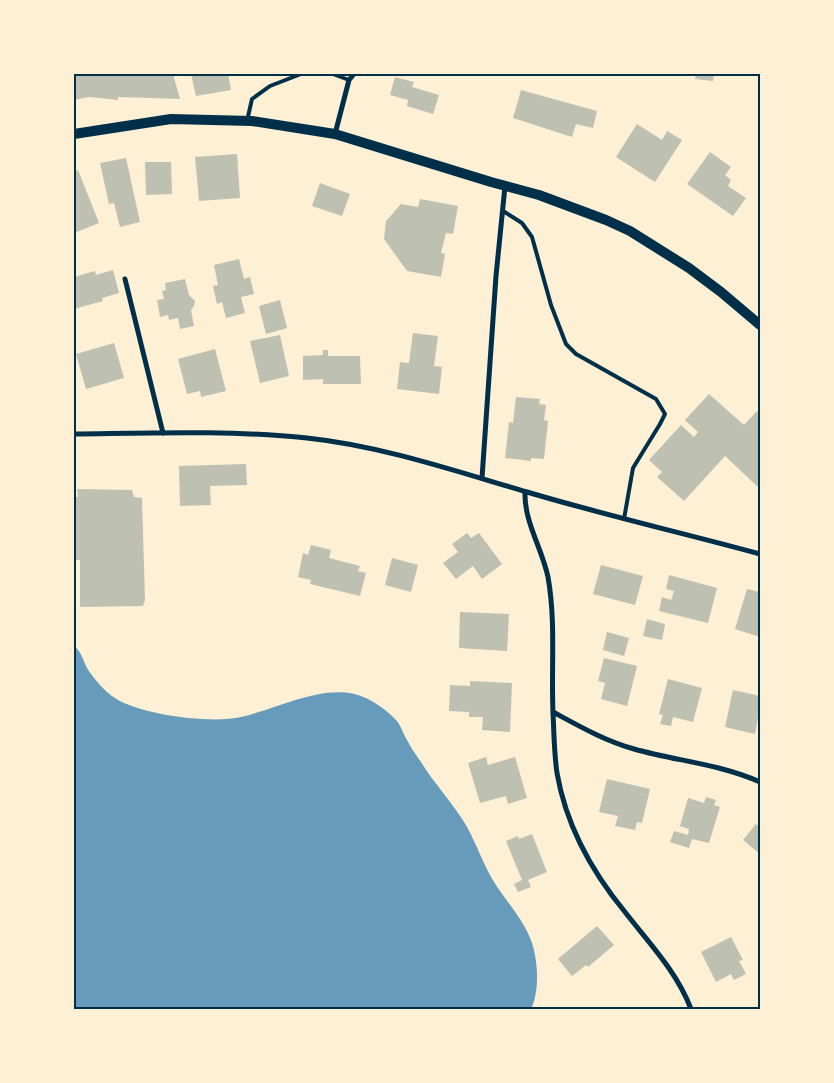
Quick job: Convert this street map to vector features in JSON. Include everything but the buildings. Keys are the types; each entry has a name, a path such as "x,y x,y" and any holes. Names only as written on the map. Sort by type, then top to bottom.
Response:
{"main road":[{"path":"74,134 171,119 247,121 335,134 570,205 630,231 689,268 760,325"}],"street":[{"path":"335,134 349,80 354,74"},
{"path":"482,478 496,276 506,186"},
{"path":"125,279 163,433"},
{"path":"74,434 163,433 309,438 367,449 482,478 525,492 760,554"},
{"path":"525,492 527,514 543,560 551,604 554,749 562,794 573,827 593,869 608,891 676,977 691,1009"},
{"path":"553,712 607,739 634,749 722,768 760,782"}],"lane":[{"path":"247,121 252,99 270,86 301,74"},
{"path":"334,74 349,80"},
{"path":"503,211 522,223 532,237 551,305 566,344 576,354 656,399 665,414 632,468 624,519"}],"water":[{"path":"74,646 80,653 92,676 103,689 126,704 158,713 195,719 228,719 241,717 303,698 336,692 351,693 366,698 386,710 398,722 432,779 462,819 494,882 527,931 534,950 537,972 537,988 531,1009 74,1009"}]}
